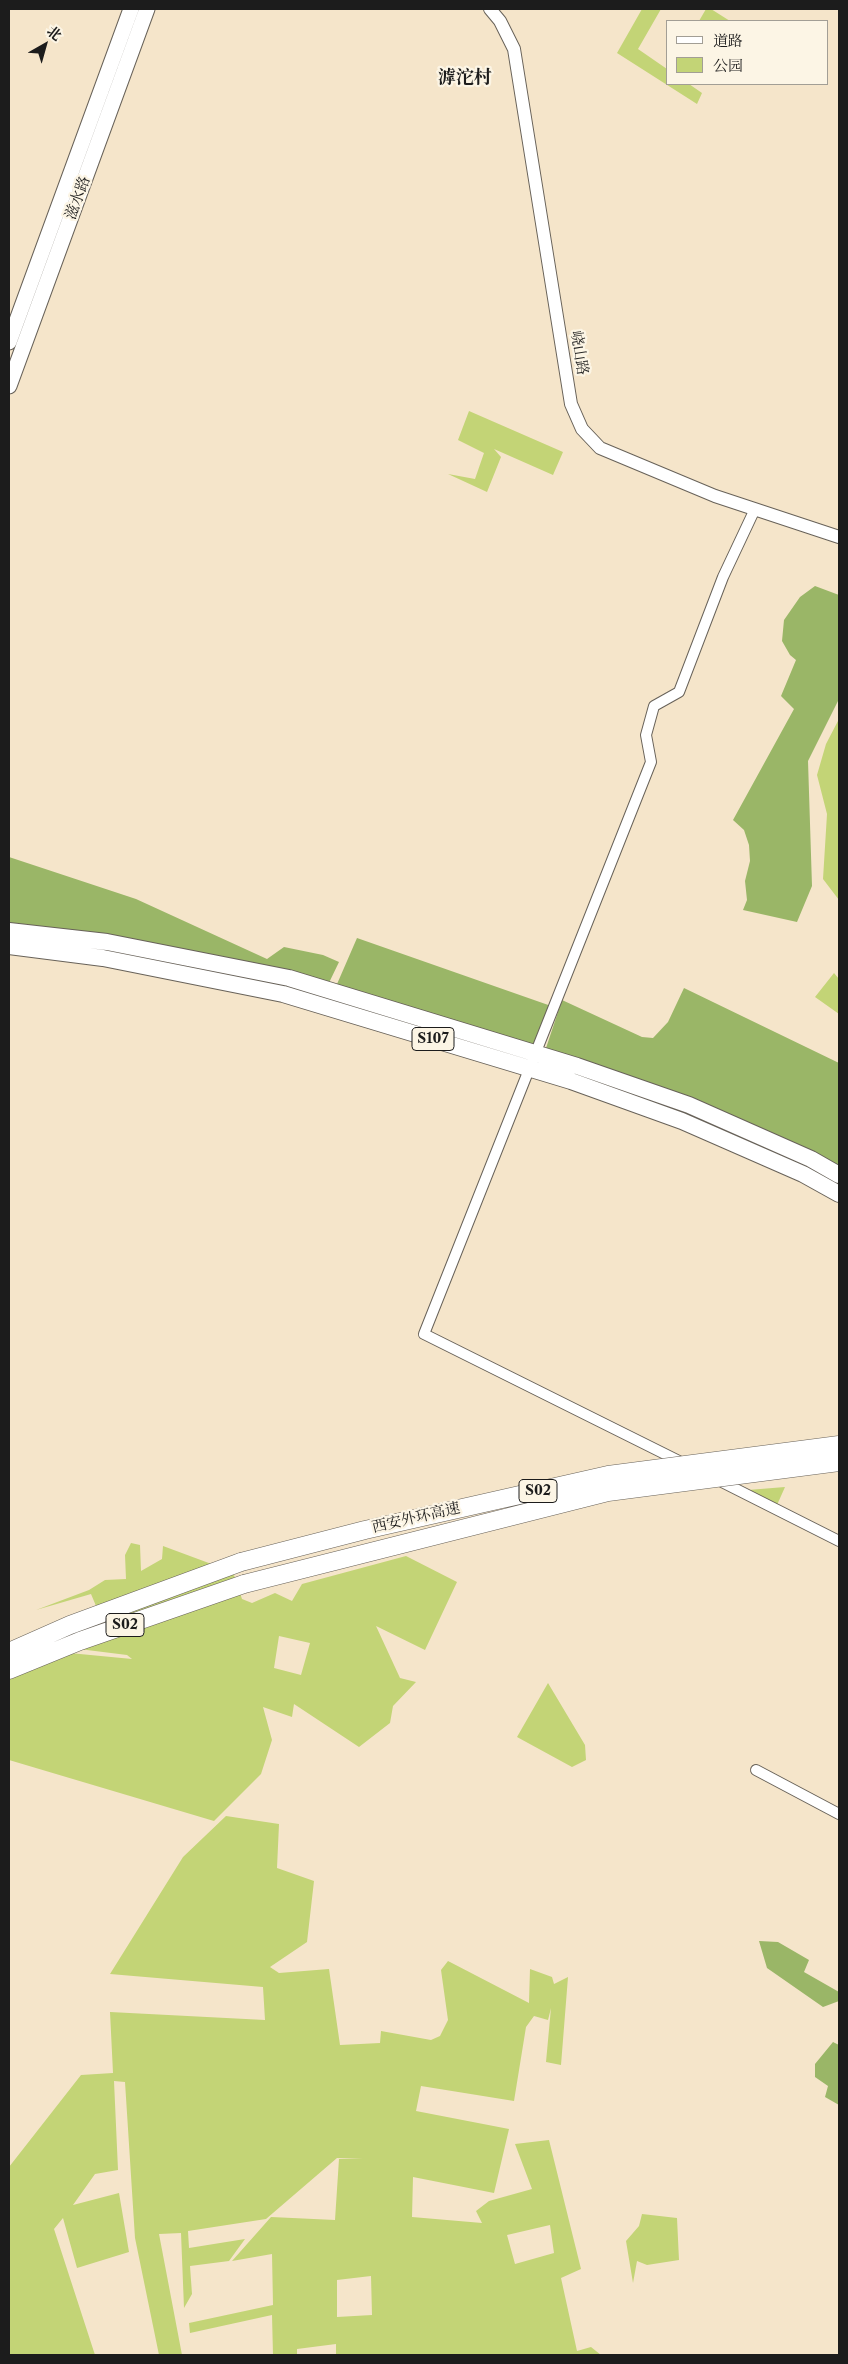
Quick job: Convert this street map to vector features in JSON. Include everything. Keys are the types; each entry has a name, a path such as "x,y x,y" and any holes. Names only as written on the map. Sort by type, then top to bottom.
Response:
{"highway":[{"name":"S107","path":"9,931 107,942 289,978 534,1052 689,1106 811,1159 839,1175"},
{"name":"S107","path":"9,946 103,958 283,994 530,1069 682,1121 803,1174 839,1194"},
{"name":"西安外环高速","path":"9,1652 70,1625 241,1562 365,1530 608,1475 839,1445"},
{"name":"西安外环高速","path":"9,1670 80,1641 244,1584 608,1492 839,1462"}],"main road":[{"name":"滋水路","path":"9,342 131,9"},
{"name":"滋水路","path":"9,386 147,9"}],"street":[{"name":"峣山路","path":"490,9 500,21 514,49 571,404 582,429 600,448 715,496 839,537"},
{"path":"755,510 723,576 679,692 654,706 646,734 651,762 534,1052 530,1069 424,1334 839,1541"},
{"path":"756,1770 839,1814"}],"green space":[{"path":"642,9 661,9 638,49 666,68 666,84 617,53"},
{"path":"706,9 711,9 728,20 700,20"},
{"path":"667,85 690,85 702,93 697,104"},
{"path":"469,411 563,452 553,475 494,449 501,457 487,492 448,474 475,479 484,453 458,440"},
{"path":"815,586 839,595 839,699 808,761 812,886 797,922 743,910 747,900 745,881 750,861 749,845 744,830 733,820 794,709 781,696 796,660 790,655 782,641 784,620 800,597"},
{"path":"839,719 839,900 823,879 827,814 817,775 826,744"},
{"path":"9,857 136,899 267,959 284,947 323,955 339,962 326,989 9,928"},
{"path":"357,938 554,1007 535,1051 334,991"},
{"path":"834,973 839,979 839,1014 815,997"},
{"path":"684,988 839,1063 839,1177 811,1162 544,1054 562,1000 642,1037 653,1038 668,1022"},
{"path":"785,1487 777,1505 748,1490"},
{"path":"131,1543 140,1545 141,1571 162,1559 163,1546 233,1572 242,1599 252,1603 275,1593 292,1601 302,1584 406,1556 457,1582 425,1650 376,1626 400,1678 416,1682 393,1706 390,1723 359,1747 294,1704 292,1717 263,1707 272,1740 261,1774 214,1821 9,1760 9,1674 59,1652 132,1659 127,1655 71,1648 107,1632 91,1594 36,1610 89,1590 105,1580 126,1579 125,1555","holes":["279,1636 310,1643 301,1675 274,1668"]},
{"path":"548,1683 585,1745 586,1760 572,1767 517,1737"},
{"path":"226,1816 279,1824 277,1868 314,1881 307,1942 270,1967 279,1973 329,1969 340,2045 380,2043 381,2031 431,2040 440,2036 448,2020 441,1970 448,1961 529,2003 530,1969 552,1977 554,1984 568,1977 561,2065 546,2062 551,2008 548,2020 534,2016 526,2027 514,2101 421,2086 416,2111 509,2129 494,2193 413,2177 412,2217 482,2223 476,2211 489,2201 532,2189 515,2144 549,2140 581,2269 561,2278 577,2351 591,2347 601,2355 336,2355 336,2344 297,2349 297,2355 273,2355 272,2315 190,2333 189,2323 273,2305 272,2254 232,2261 271,2217 335,2220 339,2159 363,2159 337,2158 266,2219 188,2231 189,2248 245,2239 229,2261 190,2266 192,2294 184,2308 181,2233 159,2234 182,2355 159,2355 135,2238 125,2082 114,2081 118,2170 95,2174 73,2205 119,2193 129,2252 77,2268 63,2218 54,2229 95,2355 9,2355 9,2167 81,2075 113,2073 110,2012 265,2020 263,1987 110,1974 183,1857","holes":["550,2225 554,2253 515,2264 507,2235","371,2276 372,2315 337,2317 337,2280"]},
{"path":"759,1941 778,1942 809,1960 804,1972 839,1992 839,2001 823,2007 767,1968"},
{"path":"833,2042 839,2045 839,2105 825,2097 828,2086 815,2077 815,2064"},
{"path":"642,2214 677,2218 679,2260 647,2265 637,2261 633,2283 626,2241 639,2226"}],"district":[{"name":"滹沱村","path":"465,78"}]}
